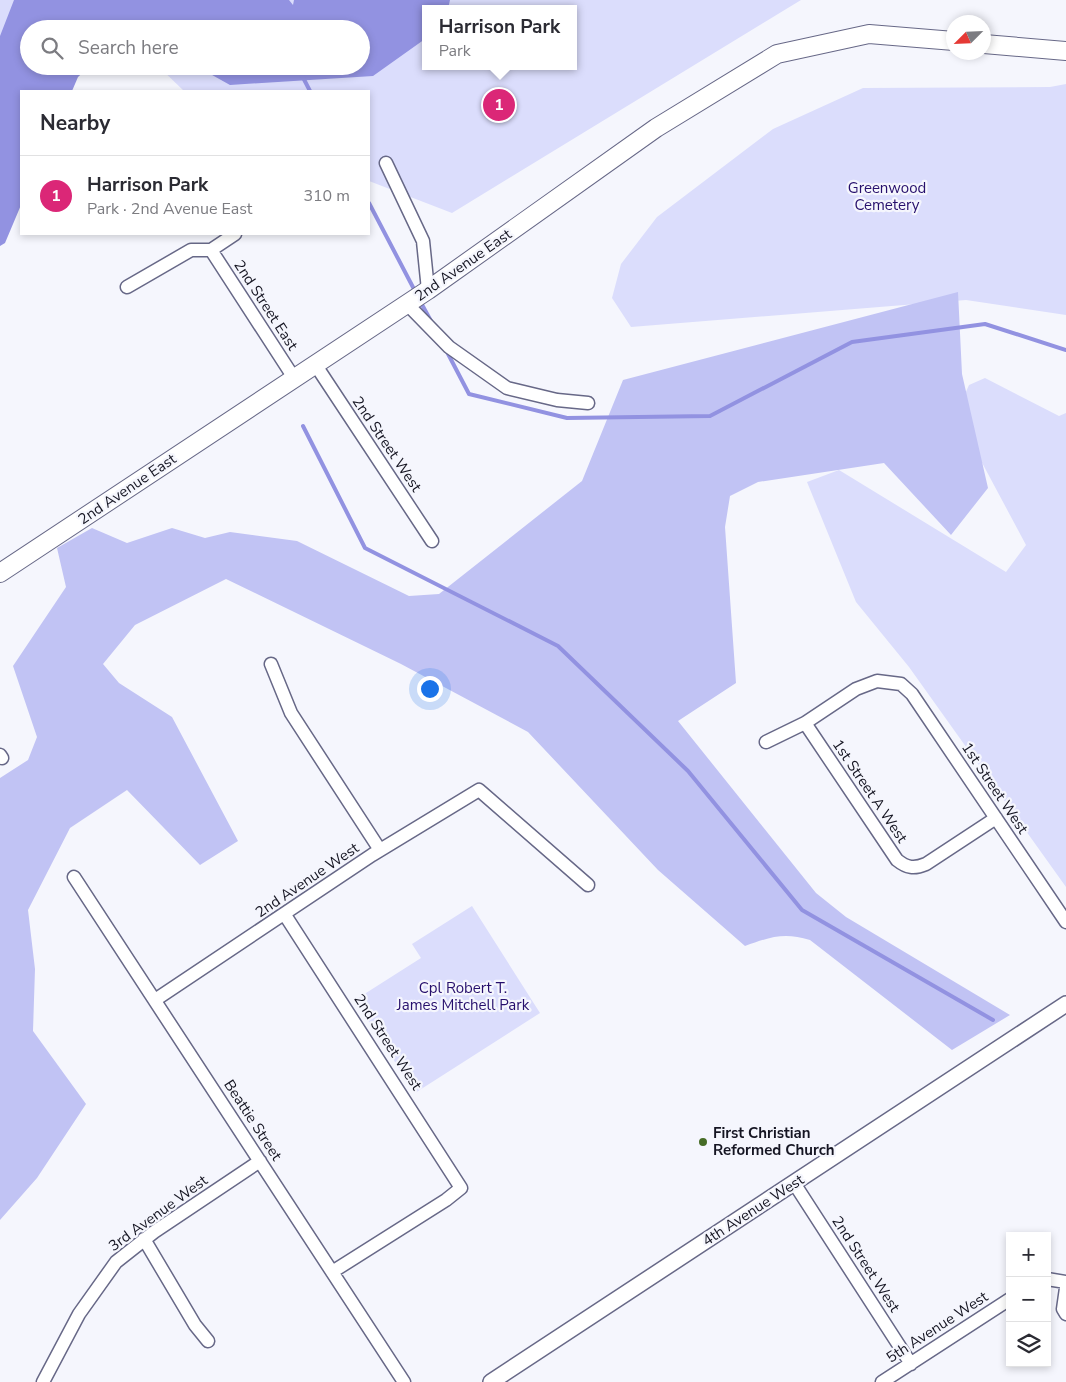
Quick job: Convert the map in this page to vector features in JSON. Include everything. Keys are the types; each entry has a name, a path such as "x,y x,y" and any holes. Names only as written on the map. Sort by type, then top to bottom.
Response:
{"main road":[{"name":"2nd Avenue East","path":"0,574 428,290 656,128 777,54 869,34 946,40"},
{"path":"991,45 1066,51"}],"street":[{"path":"386,163 423,241 428,290"},
{"path":"127,287 191,250 211,250 234,235"},
{"name":"2nd Street East","path":"211,250 294,378"},
{"path":"407,304 449,347 507,388 557,400 588,403"},
{"name":"2nd Street West","path":"315,364 432,541"},
{"path":"271,664 291,713 380,850"},
{"name":"1st Street West","path":"805,723 856,690 877,681 890,681 901,684 912,694 1066,922"},
{"path":"766,742 805,723"},
{"name":"1st Street A West","path":"805,723 897,860 906,867 916,868 926,864 996,818"},
{"name":"2nd Avenue West","path":"155,1000 286,915 380,850 479,790 588,885"},
{"name":"Beattie Street","path":"74,876 404,1382"},
{"name":"2nd Street West","path":"286,915 461,1188 446,1200 332,1272"},
{"name":"4th Avenue West","path":"491,1382 1066,1004"},
{"name":"3rd Avenue West","path":"43,1382 79,1314 109,1270 124,1254 260,1162"},
{"name":"2nd Street West","path":"794,1183 911,1364"},
{"path":"144,1239 195,1325 208,1341"},
{"path":"1051,1280 1066,1282"},
{"path":"1066,1288 1063,1309 1066,1314"},
{"name":"5th Avenue West","path":"882,1382 1006,1303"}],"green space":[{"path":"0,0 801,0 452,213 370,181 370,90 183,90 167,75 370,75 370,20 20,20 20,75 26,75 0,144"},
{"name":"Greenwood Cemetery","path":"1066,84 1066,315 966,300 631,327 612,298 621,264 657,217 773,129 863,88 1050,87"},
{"path":"985,378 1059,416 1066,413 1066,887 909,667 856,602 807,482 839,470 1006,572 1026,545 956,414 969,385"},
{"name":"Cpl Robert T. James Mitchell Park","path":"472,906 540,1013 415,1093 355,1000 421,958 412,944"}],"shaded area":[{"path":"958,292 962,374 988,488 951,535 884,463 758,482 730,496 725,527 736,683 678,721 816,893 846,917 1010,1015 952,1050 810,940 785,936 762,940 745,946 658,870 528,732 401,664 226,579 135,625 103,664 119,683 172,717 238,841 200,865 127,790 70,828 28,910 35,969 33,1031 86,1104 37,1178 0,1220 0,778 28,760 37,737 13,666 66,587 57,548 92,528 127,543 172,528 205,538 230,532 297,541 409,596 439,594 582,481 623,380"}],"water":[{"path":"14,0 289,0 293,5 294,0 450,0 449,5 422,5 422,41 373,76 230,85 212,75 370,75 370,20 20,20 20,75 80,75 72,90 20,90 20,207 5,243 0,246 0,36"}],"waterway":[{"path":"302,75 309,90"},
{"path":"370,205 416,293"},
{"path":"420,301 431,321"},
{"path":"446,350 469,394 567,418 710,416 852,342 985,324 1066,350"},
{"path":"303,426 365,548 558,646 688,771 802,910 993,1020"}],"place":[{"name":"Harrison Park","path":"499,105"},
{"name":"First Christian Reformed Church","path":"703,1142"}]}
